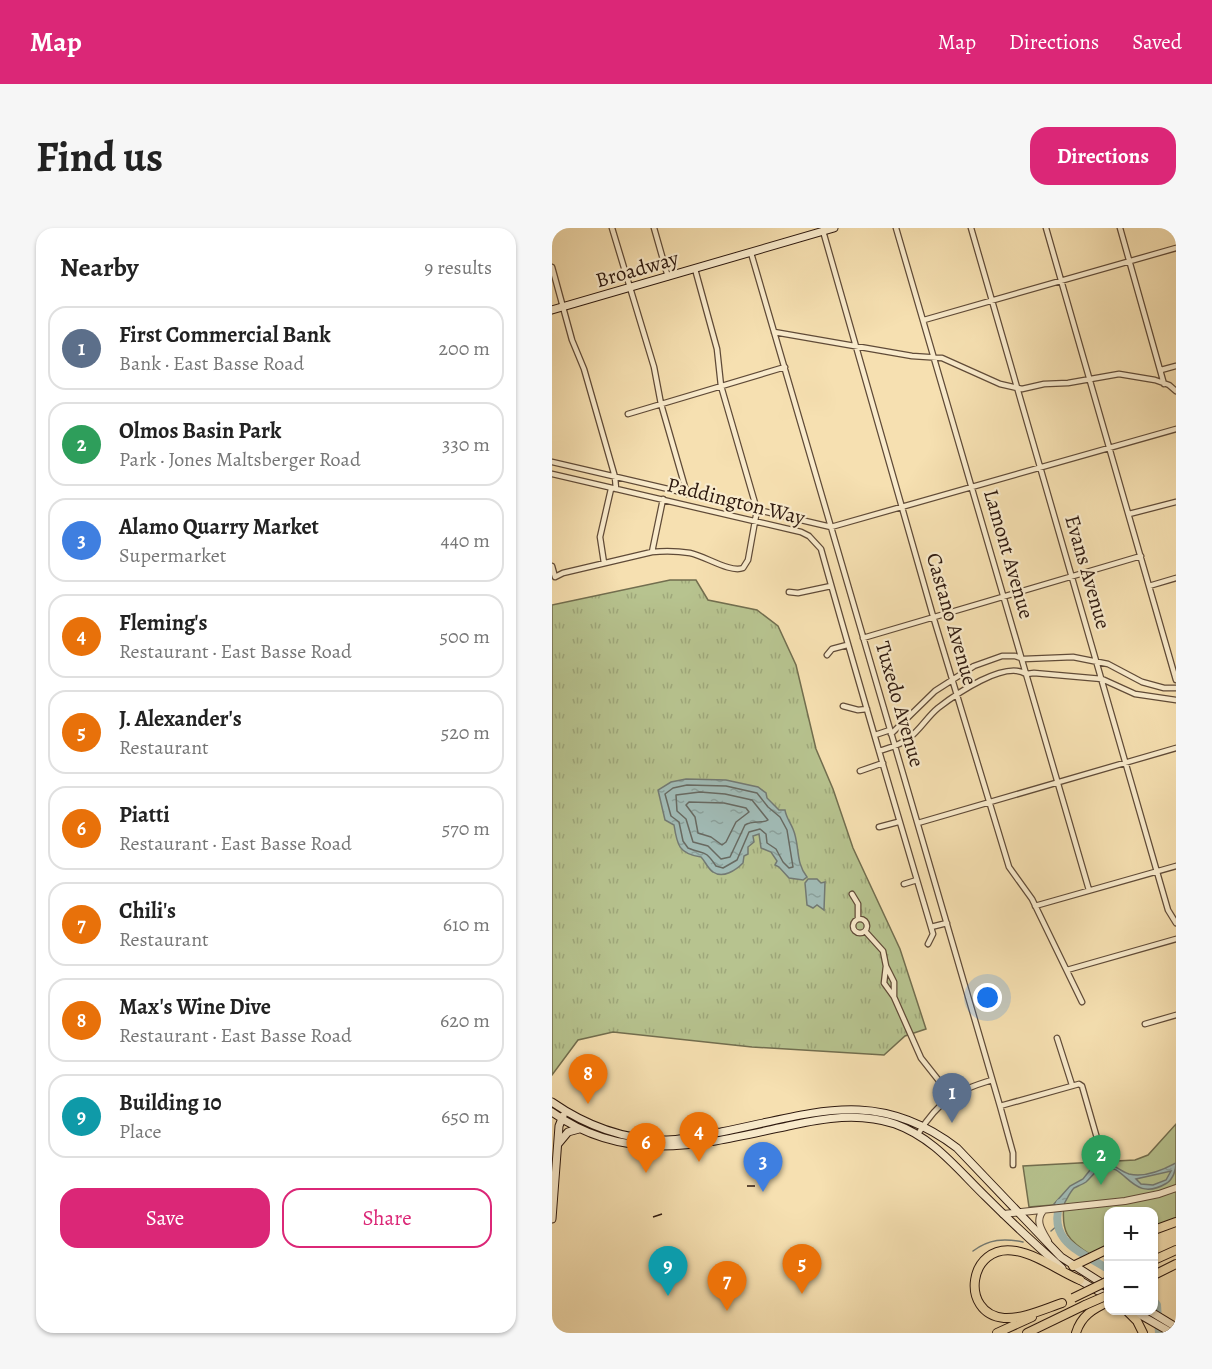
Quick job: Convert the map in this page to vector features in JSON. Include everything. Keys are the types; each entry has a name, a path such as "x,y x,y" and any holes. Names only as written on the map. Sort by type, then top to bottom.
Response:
{"highway":[{"path":"1158,1229 1176,1222"},
{"path":"1062,1303 1013,1318 996,1316 989,1313 977,1298 974,1288 976,1271 986,1258 1006,1250 1031,1256 1080,1280"},
{"path":"1158,1258 1176,1250"},
{"path":"1077,1263 1104,1251"},
{"path":"1158,1273 1176,1264"},
{"path":"997,1333 1104,1283"},
{"path":"1027,1333 1104,1298"},
{"path":"1076,1333 1089,1307 1104,1303"},
{"path":"1130,1315 1137,1321 1143,1333"}],"main road":[{"name":"Broadway","path":"552,310 834,228"},
{"path":"552,1102 563,1115 583,1129 621,1143 645,1146 674,1147 703,1143 817,1116 870,1118 895,1124 918,1134 946,1155 1003,1214 1049,1257 1080,1280 1104,1294"},
{"path":"552,1112 622,1135 663,1140 694,1137 852,1109 896,1115 938,1134 957,1148 1055,1251 1077,1263 1094,1279"},
{"path":"552,1219 558,1144 563,1115"},
{"path":"558,1144 569,1131 583,1129"},
{"path":"1003,1214 1018,1221 1067,1267 1104,1285"},
{"path":"1140,1315 1169,1329 1176,1327"},
{"path":"1153,1315 1169,1329"}],"street":[{"path":"612,228 654,367 661,404 687,494"},
{"path":"654,228 668,277"},
{"name":"Lamont Avenue","path":"896,228 1089,890"},
{"name":"Evans Avenue","path":"971,228 994,301 1016,387 1168,910 1176,922"},
{"path":"1046,228 1176,680"},
{"path":"1120,228 1164,384"},
{"name":"Castano Avenue","path":"823,230 933,616 1009,867 1035,906 1082,1002"},
{"path":"924,320 1176,248"},
{"name":"Tuxedo Avenue","path":"751,253 1000,1106 1013,1153 1012,1165"},
{"path":"552,267 572,340 584,369 615,477 600,537 604,563"},
{"path":"552,566 555,577 563,573 652,552 689,553 708,558 732,570 743,568 748,560 757,510 721,386 717,349 695,269"},
{"path":"774,332 952,361 1000,384 1022,389 1119,374 1132,375 1164,384 1176,391"},
{"path":"1161,370 1176,366"},
{"path":"628,414 785,367"},
{"path":"552,462 831,527 1176,429"},
{"name":"Paddington Way","path":"552,474 801,532 809,536 820,549 898,822 933,934 928,944"},
{"path":"652,552 663,499"},
{"path":"1129,514 1176,502"},
{"path":"863,638 1141,556"},
{"path":"1149,586 1176,578"},
{"path":"789,592 798,593 831,586"},
{"path":"827,655 832,649 847,645"},
{"path":"874,735 890,732 935,691 974,666 1008,655 1022,658 1073,657 1108,664 1142,682 1164,688 1176,688"},
{"path":"879,751 907,740 938,708 957,695 982,680 1010,671 1102,679 1135,694 1176,700"},
{"path":"843,706 858,710 867,709"},
{"path":"918,823 1176,748"},
{"path":"860,771 883,763"},
{"path":"879,827 898,822"},
{"path":"1035,906 1176,866"},
{"path":"904,884 917,880"},
{"path":"852,894 858,904 858,918 854,921 853,928 858,933 865,931"},
{"path":"858,918 866,922 865,931"},
{"path":"931,927 946,923"},
{"path":"865,931 880,946 894,982 894,997"},
{"path":"1067,970 1176,939"},
{"path":"886,966 884,983 894,997 921,1058 951,1096"},
{"path":"1145,1024 1176,1015"},
{"path":"1057,1038 1071,1085"},
{"path":"918,1134 934,1110 951,1096 992,1080"},
{"path":"1000,1106 1079,1084 1082,1086 1100,1145"},
{"path":"1003,1214 1135,1199 1176,1188"},
{"path":"1045,1209 1039,1217 1040,1226 1055,1251"}],"green space":[{"path":"670,580 696,580 708,600 757,610 778,626 796,665 816,749 833,789 853,848 900,949 926,1029 905,1036 884,1055 752,1047 613,1032 578,1040 552,1075 552,605"},
{"path":"1176,1124 1176,1220 1158,1227 1158,1207 1104,1207 1104,1249 1091,1255 1076,1245 1067,1234 1063,1214 1064,1204 1029,1207 1023,1166 1135,1160 1148,1155"}],"water":[{"path":"686,779 726,780 758,787 766,793 767,798 779,810 785,810 795,835 799,859 807,877 803,880 789,878 775,865 777,861 771,852 761,848 759,834 753,836 754,842 748,847 748,854 744,856 743,863 733,871 721,875 713,872 701,857 684,851 676,838 674,825 665,820 658,790 671,782"},
{"path":"808,879 825,882 824,910 817,905 813,908 807,905 805,883"},
{"path":"1107,1163 1129,1174 1141,1175 1159,1171 1176,1163 1174,1174 1167,1183 1146,1189 1138,1187 1112,1168 1101,1168 1086,1182 1074,1188 1064,1204 1053,1205 1070,1186 1083,1179 1094,1165","holes":["1171,1171 1166,1180 1153,1185 1141,1184 1136,1179"]}],"waterway":[{"path":"1060,1203 1057,1216 1058,1227 1063,1237 1078,1251 1104,1267"},
{"path":"1051,1231 1058,1225"},
{"path":"973,1251 997,1240 1023,1242"},
{"path":"1158,1315 1159,1333"}],"railway":[{"path":"747,1186 755,1186"},
{"path":"653,1217 662,1214"}],"place":[{"name":"Max's Wine Dive","path":"588,1104"},
{"name":"First Commercial Bank","path":"952,1123"},
{"name":"Fleming's","path":"699,1162"},
{"name":"Piatti","path":"646,1173"},
{"name":"Olmos Basin Park","path":"1101,1185"},
{"name":"Alamo Quarry Market","path":"763,1192"},
{"name":"J. Alexander's","path":"802,1294"},
{"name":"Building 10","path":"668,1296"},
{"name":"Chili's","path":"727,1311"}]}
